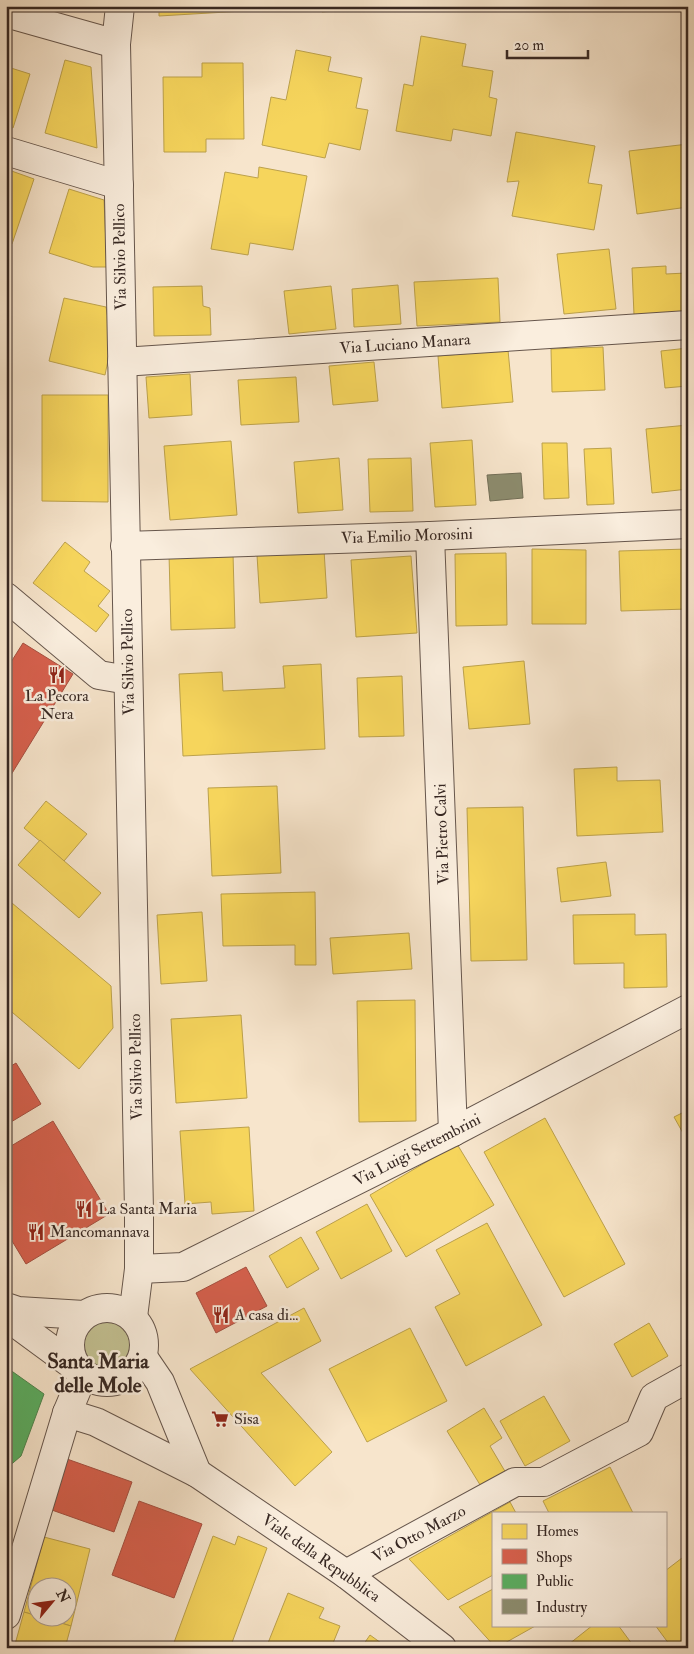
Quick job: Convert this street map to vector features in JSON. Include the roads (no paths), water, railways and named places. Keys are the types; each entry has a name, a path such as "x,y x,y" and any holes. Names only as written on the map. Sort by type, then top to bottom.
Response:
{"street":[{"name":"Via Silvio Pellico","path":"120,6 116,44 139,1269 133,1317"},
{"path":"6,14 116,44"},
{"path":"6,151 119,185"},
{"name":"Via Luciano Manara","path":"122,362 688,325"},
{"name":"Via Emilio Morosini","path":"125,546 430,536 688,524"},
{"name":"Via Pietro Calvi","path":"430,536 453,1132"},
{"path":"6,598 99,676 128,680"},
{"name":"Via Luigi Settembrini","path":"139,1269 183,1267 453,1132 688,1009"},
{"path":"6,1316 80,1372 94,1380 106,1383 118,1381 128,1376 137,1368 143,1357 145,1346 139,1326 133,1317 122,1310 109,1307 96,1309 84,1315 76,1324 71,1334 69,1346 72,1358 80,1372 6,1615"},
{"path":"6,1308 18,1311 84,1315"},
{"path":"143,1357 160,1382 198,1473"},
{"name":"Via Otto Marzo","path":"346,1574 515,1482 544,1482 639,1432 654,1396 688,1378"},
{"name":"Viale della Repubblica","path":"67,1413 96,1422 198,1473 346,1574 442,1648"}],"place":[{"name":"La Pecora Nera","path":"57,675"},
{"name":"La Santa Maria","path":"84,1209"},
{"name":"Mancomannava","path":"36,1232"},
{"name":"A casa di...","path":"221,1315"},
{"name":"Sisa","path":"220,1419"}],"district":[{"name":"Santa Maria delle Mole","path":"98,1373"}]}
